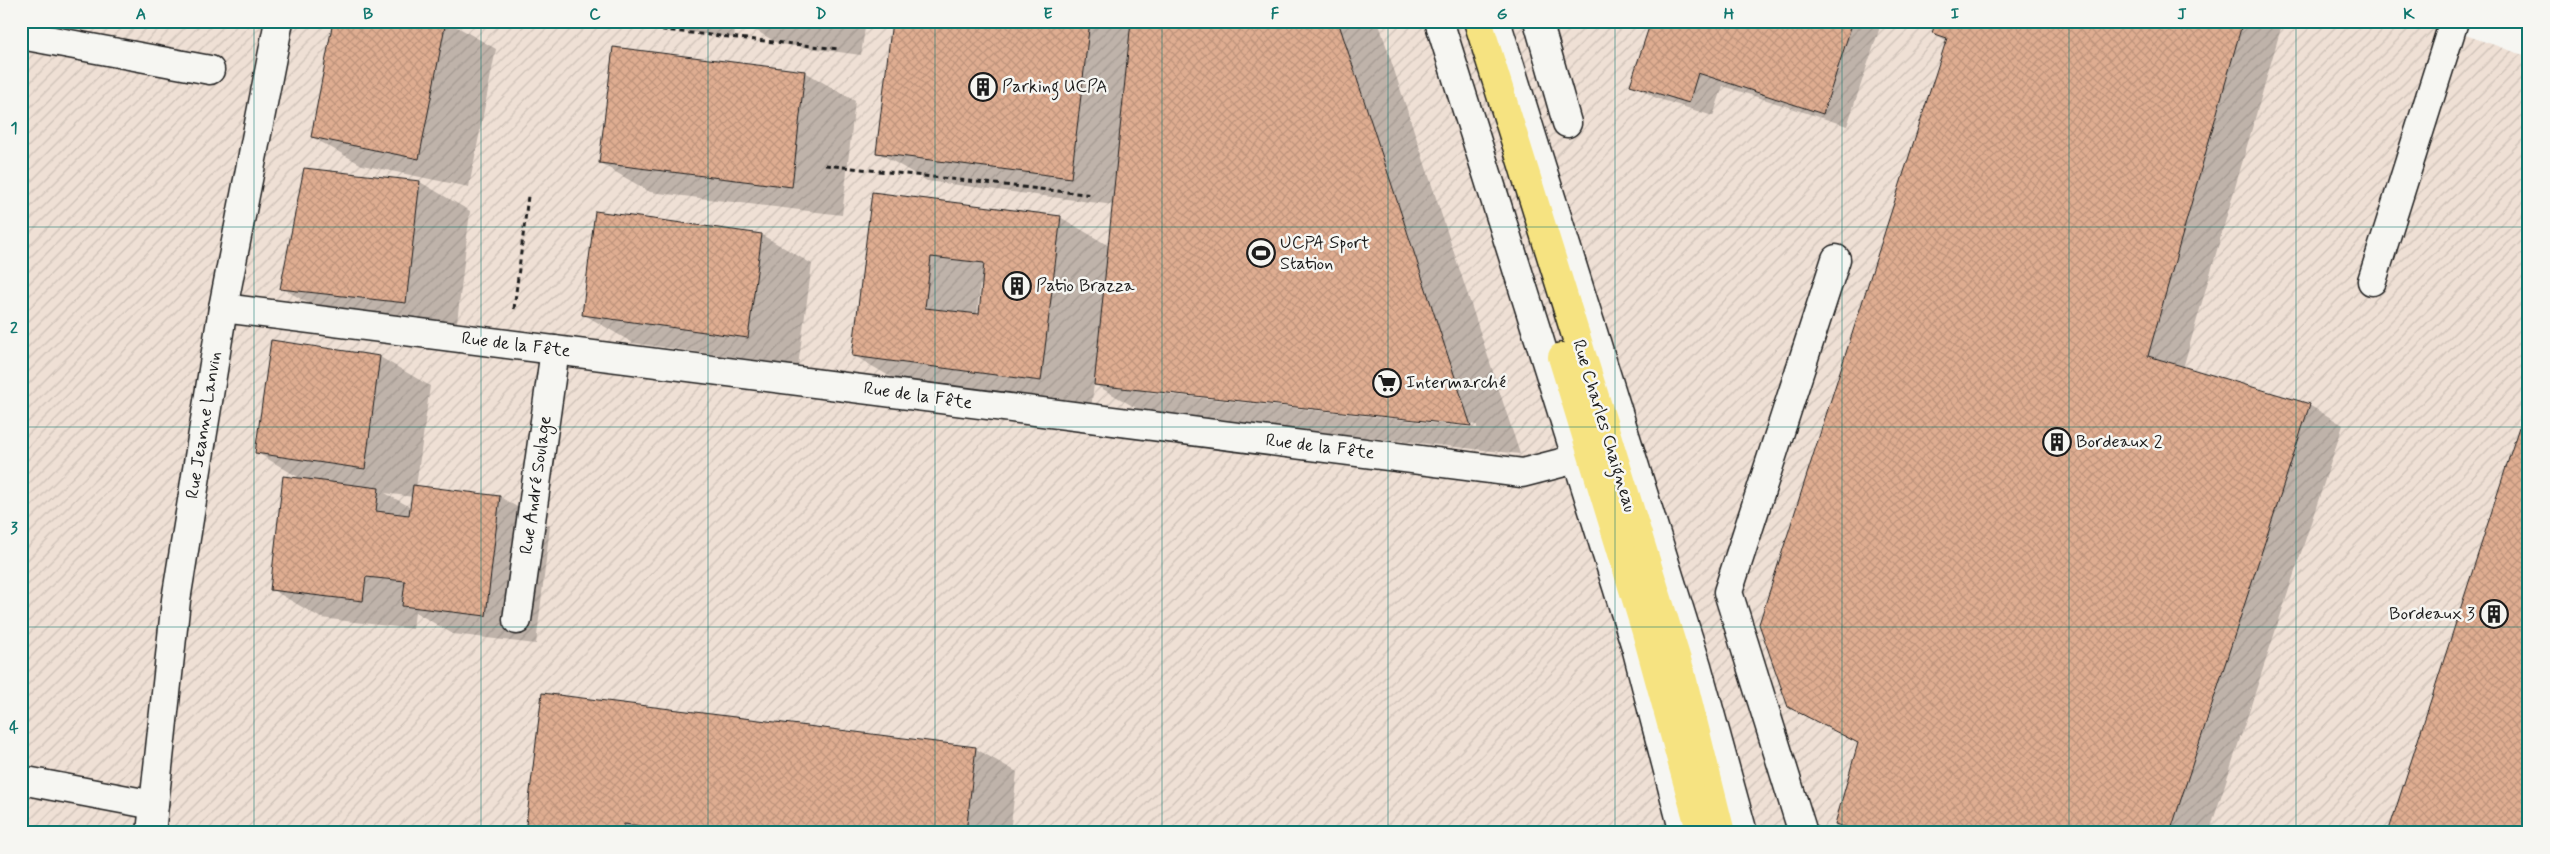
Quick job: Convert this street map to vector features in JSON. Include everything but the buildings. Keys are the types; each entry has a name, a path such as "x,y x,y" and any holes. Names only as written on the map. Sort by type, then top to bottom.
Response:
{"main road":[{"name":"Rue Charles Chaigneau","path":"1459,21 1593,454 1646,632 1701,833"},
{"name":"Rue Charles Chaigneau","path":"1478,21 1593,454 1681,673 1721,833"}],"street":[{"name":"Rue Jeanne Lanvin","path":"151,833 176,600 223,308 279,21"},
{"path":"1439,21 1593,454 1636,647 1684,833"},
{"path":"1496,21 1697,666 1743,833"},
{"path":"1538,21 1567,123"},
{"path":"2372,281 2454,21"},
{"path":"21,35 210,70"},
{"path":"1804,833 1728,592 1836,259"},
{"name":"Rue de la Fête","path":"223,308 1522,472 1593,454"},
{"name":"Rue André Soulage","path":"517,620 556,350"},
{"path":"21,780 154,805"}],"path":[{"path":"581,21 839,49"},
{"path":"825,165 1093,195"},
{"path":"509,344 528,196"}],"shaded area":[{"path":"21,21 2425,21 2529,57 2529,833 21,833"}],"place":[{"name":"Parking UCPA","path":"983,87"},
{"name":"UCPA Sport Station","path":"1261,253"},
{"name":"Patio Brazza","path":"1017,286"},
{"name":"Intermarché","path":"1387,383"},
{"name":"Bordeaux 2","path":"2057,442"},
{"name":"Bordeaux 3","path":"2494,614"}]}
